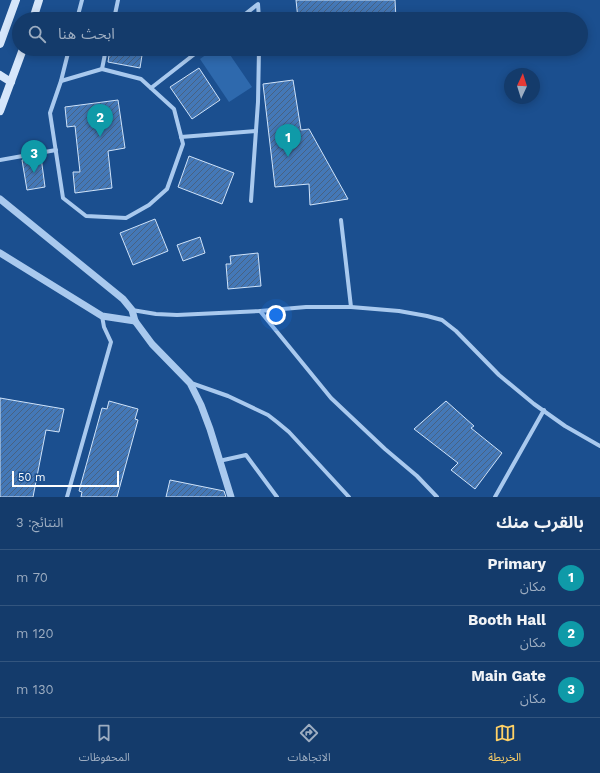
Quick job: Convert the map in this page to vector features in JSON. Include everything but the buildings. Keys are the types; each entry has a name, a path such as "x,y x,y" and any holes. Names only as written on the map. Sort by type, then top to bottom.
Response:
{"main road":[{"path":"0,44 16,0"},
{"path":"35,12 39,0"},
{"path":"0,111 20,56"},
{"path":"0,75 11,82"}],"street":[{"path":"79,12 82,0"},
{"path":"115,12 118,0"},
{"path":"248,12 258,4 259,12"},
{"path":"61,81 102,69 141,79 174,109 182,144 167,189 149,205 126,218 86,216 63,198 50,113 61,81 67,56"},
{"path":"102,69 105,56"},
{"path":"151,88 192,56"},
{"path":"251,201 256,131 259,56"},
{"path":"181,137 256,131"},
{"path":"0,160 56,150"},
{"path":"0,198 116,293 132,310 135,321 152,344 190,383 201,404 210,429 231,497"},
{"path":"341,220 352,307"},
{"path":"0,253 102,316 135,321"},
{"path":"132,310 156,314 177,315 306,307 352,307 399,311 442,320 456,331 499,375 565,426 600,446"},
{"path":"260,311 331,398 385,449 417,476 437,497"},
{"path":"67,497 111,342 104,327 102,316"},
{"path":"190,383 228,396 268,415 289,432 349,497"},
{"path":"495,497 524,448 544,410"},
{"path":"220,461 246,455 277,497"}],"shaded area":[{"path":"204,56 231,56 252,87 229,102 200,59"}],"place":[{"name":"Booth Hall","path":"100,137"},
{"name":"Primary","path":"288,157"},
{"name":"Main Gate","path":"34,173"}]}
